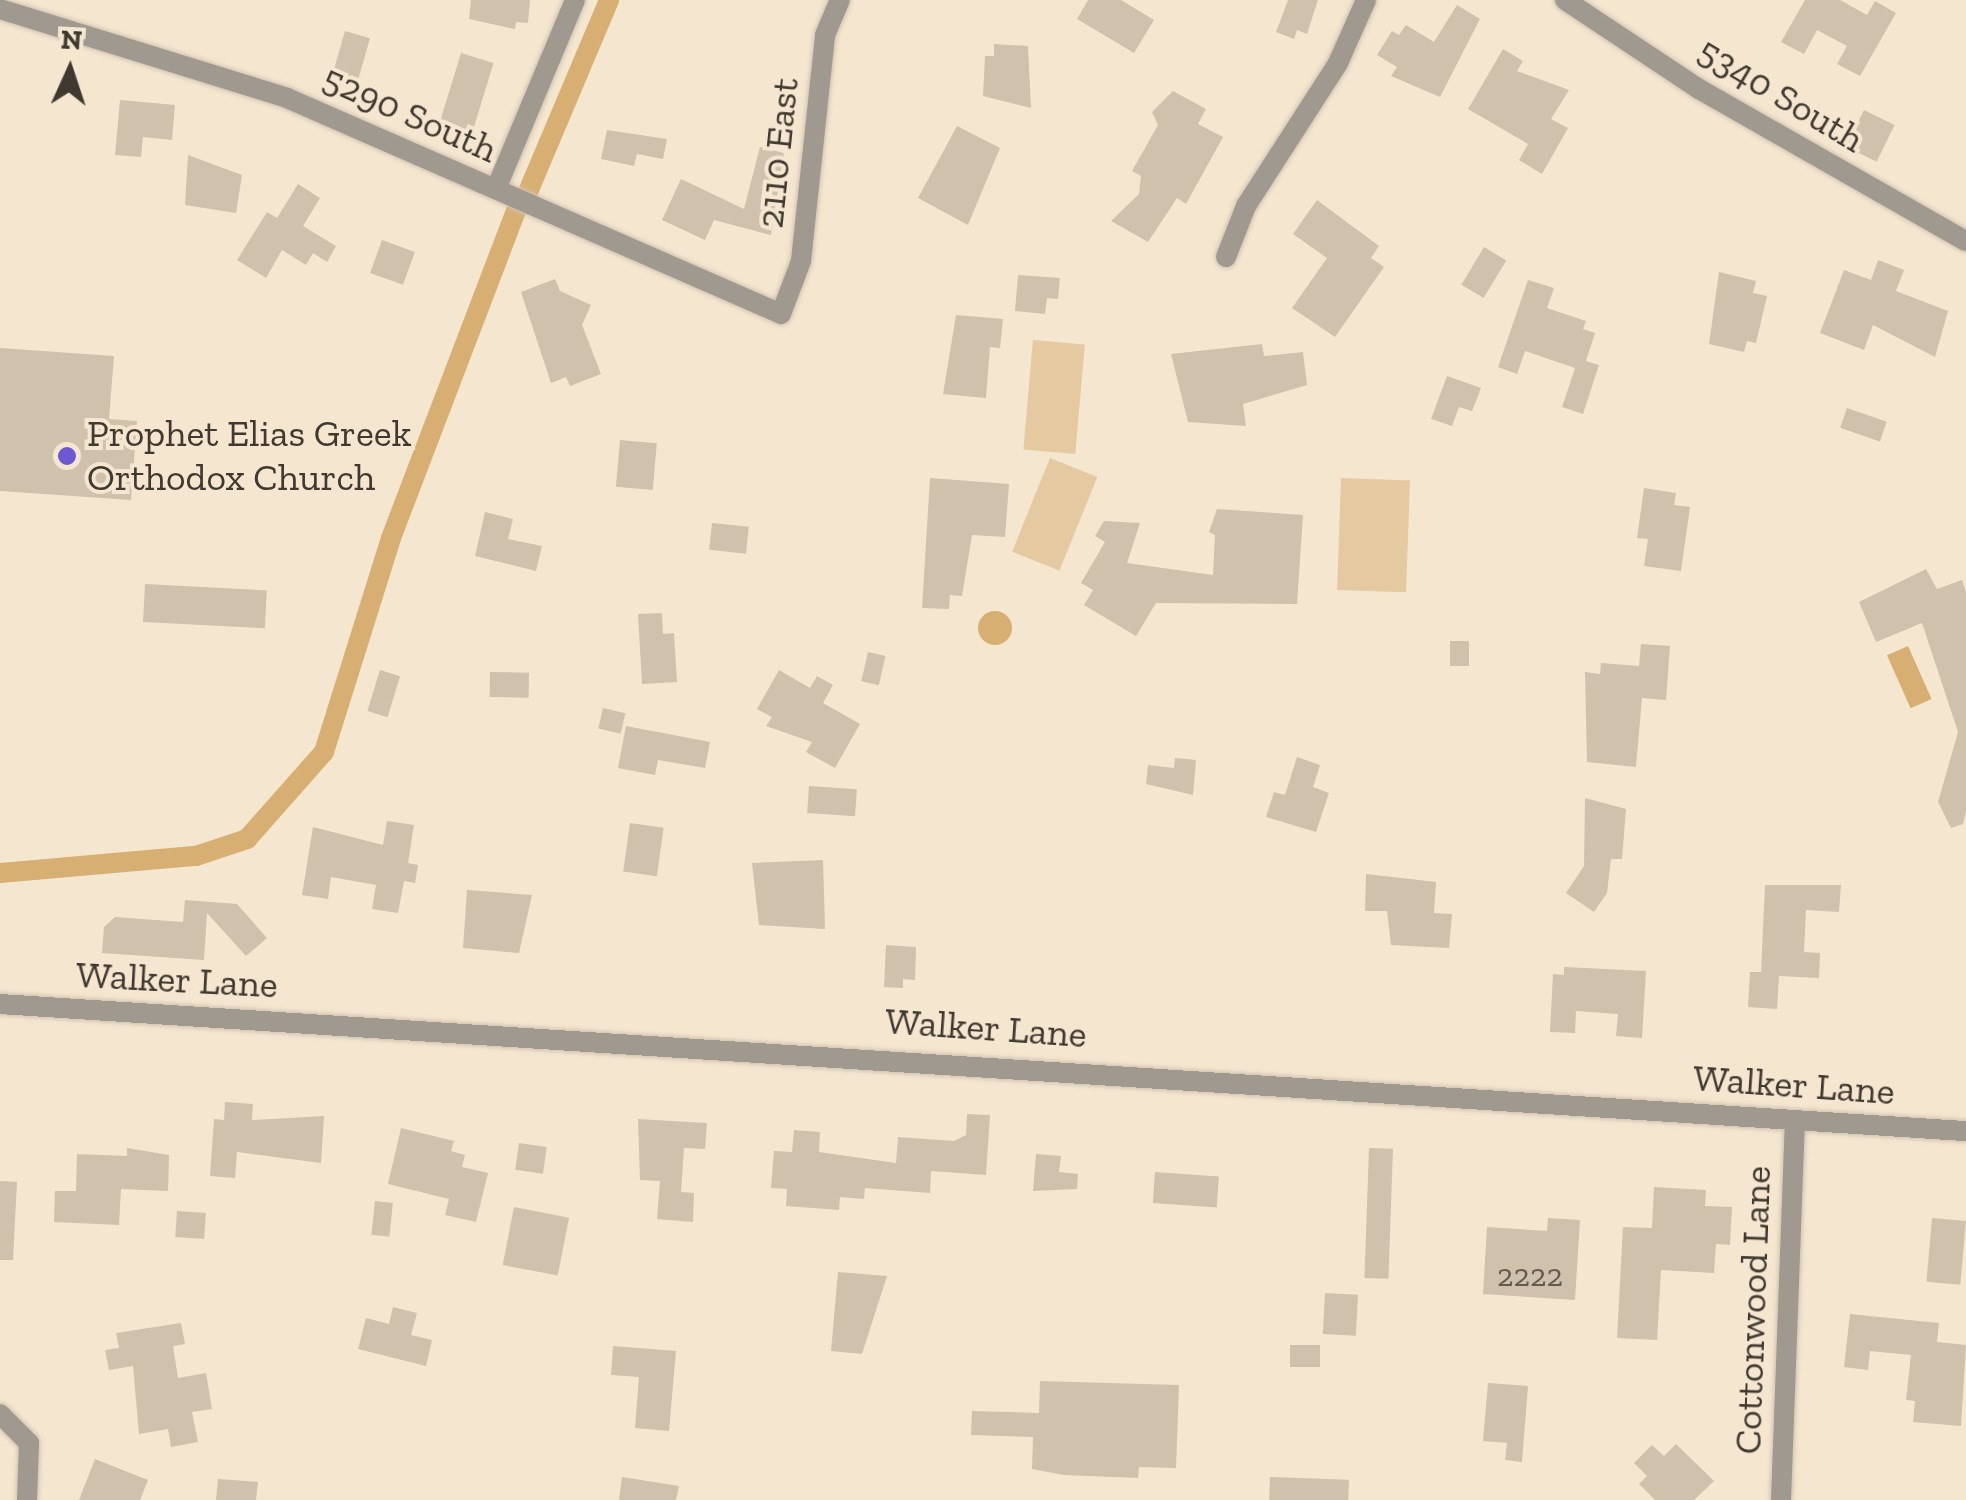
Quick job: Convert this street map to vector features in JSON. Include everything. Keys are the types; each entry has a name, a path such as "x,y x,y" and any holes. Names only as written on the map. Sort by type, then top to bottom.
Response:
{"street":[{"path":"496,190 575,0"},
{"name":"2110 East","path":"781,314 800,261 825,35 840,0"},
{"path":"1226,257 1246,206 1343,54 1366,0"},
{"name":"5340 South","path":"1565,0 1699,89 1966,241"},
{"name":"5290 South","path":"0,9 228,76 526,200 781,314"},
{"name":"Walker Lane","path":"0,1004 978,1062 1966,1132"},
{"name":"Cottonwood Lane","path":"1780,1500 1796,1122"},
{"path":"0,1414 29,1443 28,1500"}],"shaded area":[{"path":"1033,340 1085,345 1075,454 1023,450"},
{"path":"1050,458 1097,477 1059,571 1012,552"},
{"path":"1341,478 1410,480 1406,592 1337,590"},
{"path":"995,611 1007,616 1012,628 1007,640 995,645 983,640 978,628 983,616"},
{"path":"1908,646 1932,699 1911,708 1887,655"}],"building":[{"path":"471,0 530,0 528,23 516,22 515,29 469,19"},
{"path":"1088,0 1121,0 1154,20 1134,53 1077,19"},
{"path":"1288,0 1318,0 1307,34 1297,30 1294,39 1276,32"},
{"path":"1805,0 1840,0 1867,15 1875,1 1896,13 1860,76 1837,64 1847,46 1817,30 1804,54 1781,42"},
{"path":"1457,5 1480,19 1440,97 1391,76 1397,67 1377,55 1392,31 1399,35 1406,25 1434,42"},
{"path":"345,31 370,38 358,79 333,71"},
{"path":"994,44 1028,46 1031,108 983,96 985,56 994,56"},
{"path":"1503,49 1523,61 1517,71 1569,90 1551,119 1568,128 1542,174 1519,160 1528,144 1468,109"},
{"path":"461,53 494,63 472,133 440,123"},
{"path":"1173,91 1206,109 1198,124 1223,137 1186,204 1177,198 1148,242 1111,221 1139,194 1141,176 1132,171 1158,125 1152,112"},
{"path":"120,100 175,105 172,140 143,137 141,157 115,155"},
{"path":"1864,110 1895,125 1877,162 1846,147"},
{"path":"957,126 1000,148 968,225 918,198"},
{"path":"607,130 667,139 663,159 637,154 634,166 601,159"},
{"path":"760,147 784,153 771,235 714,220 705,240 662,220 681,179 744,209"},
{"path":"188,155 242,175 236,213 185,205"},
{"path":"298,184 320,198 303,226 336,246 327,262 313,253 306,265 282,250 266,278 237,260 267,212 277,218"},
{"path":"1317,200 1379,246 1371,258 1384,267 1335,337 1292,308 1327,258 1293,234"},
{"path":"382,240 415,252 403,285 370,273"},
{"path":"1484,247 1506,260 1484,298 1461,285"},
{"path":"1878,260 1904,270 1896,291 1948,311 1935,357 1873,325 1864,350 1820,333 1844,270 1871,280"},
{"path":"1719,272 1756,281 1753,293 1767,296 1756,343 1747,341 1744,352 1709,344"},
{"path":"1018,275 1060,278 1058,299 1047,298 1045,314 1015,311"},
{"path":"555,279 560,291 591,305 582,325 601,374 570,386 566,377 551,383 521,292"},
{"path":"1528,280 1554,288 1547,308 1586,321 1583,329 1595,333 1586,361 1599,365 1583,414 1562,407 1575,368 1525,351 1517,374 1498,367"},
{"path":"956,315 1003,319 1000,348 990,347 986,398 943,394"},
{"path":"1262,344 1264,356 1303,352 1307,385 1243,404 1246,426 1188,422 1171,354"},
{"name":"Prophet Elias Greek Orthodox Church","path":"0,348 114,356 109,419 137,421 131,500 0,491"},
{"path":"1447,376 1481,388 1472,411 1459,407 1452,426 1431,419"},
{"path":"1847,408 1887,422 1880,442 1840,428"},
{"path":"620,440 657,443 653,490 616,487"},
{"path":"930,478 1009,484 1005,537 972,535 962,596 950,595 949,609 922,608"},
{"path":"1644,488 1676,493 1674,505 1690,507 1681,571 1644,566 1648,539 1637,538"},
{"path":"1217,509 1303,515 1297,604 1156,603 1136,636 1084,605 1093,590 1081,583 1105,542 1095,536 1104,521 1140,523 1127,563 1213,575 1215,535 1209,532"},
{"path":"485,512 513,519 508,539 542,546 536,571 475,556"},
{"path":"712,523 749,527 746,554 709,550"},
{"path":"1926,569 1937,589 1962,580 1966,592 1966,812 1963,824 1951,828 1938,802 1958,732 1922,623 1876,642 1859,602"},
{"path":"145,584 267,590 265,628 143,622"},
{"path":"662,613 663,634 674,633 677,682 642,684 638,614"},
{"path":"1450,641 1469,641 1469,666 1450,666"},
{"path":"1641,644 1670,646 1666,700 1642,698 1636,767 1587,762 1585,672 1600,674 1601,663 1639,666"},
{"path":"868,652 886,656 879,685 861,681"},
{"path":"380,670 400,676 388,717 367,711"},
{"path":"779,670 810,688 817,676 833,685 823,703 860,724 835,768 806,752 812,742 766,726 772,717 757,709"},
{"path":"490,672 529,673 529,698 490,697"},
{"path":"603,708 625,713 621,734 598,728"},
{"path":"626,726 710,742 705,768 658,760 655,775 618,768"},
{"path":"1297,757 1320,765 1313,787 1329,793 1316,832 1266,817 1274,792 1285,795"},
{"path":"1175,758 1196,760 1193,795 1146,784 1148,765 1174,768"},
{"path":"809,786 857,789 855,816 807,813"},
{"path":"1585,798 1626,809 1622,859 1611,859 1607,893 1594,912 1566,893 1584,866"},
{"path":"387,821 414,825 408,863 418,865 415,883 404,881 398,913 372,909 376,885 331,877 328,899 302,895 313,827 383,845"},
{"path":"630,823 664,828 657,876 623,872"},
{"path":"823,860 825,929 759,925 752,863"},
{"path":"1366,874 1436,882 1434,913 1452,914 1449,948 1391,945 1387,911 1365,911"},
{"path":"1765,885 1841,885 1839,912 1806,910 1804,952 1820,953 1819,978 1779,976 1777,1009 1748,1007 1750,972 1761,972"},
{"path":"467,890 532,895 519,953 463,948"},
{"path":"185,900 237,904 267,938 246,956 207,913 204,960 102,953 104,927 115,917 183,922"},
{"path":"886,945 916,947 915,980 903,979 903,988 884,987"},
{"path":"1564,967 1646,971 1642,1038 1616,1036 1618,1014 1576,1011 1575,1033 1550,1032 1553,974 1564,975"},
{"path":"225,1102 253,1104 252,1120 324,1116 321,1163 237,1152 235,1178 210,1176 214,1119 224,1120"},
{"path":"967,1114 990,1115 986,1175 931,1171 930,1193 865,1188 864,1199 840,1197 839,1210 786,1206 787,1189 771,1188 774,1151 792,1152 794,1130 820,1132 819,1152 896,1163 898,1137 954,1141 966,1135"},
{"path":"638,1119 707,1123 705,1149 684,1148 681,1192 694,1193 693,1222 657,1219 660,1181 640,1180"},
{"path":"401,1128 454,1141 451,1151 465,1155 462,1167 488,1173 476,1222 445,1215 449,1199 388,1184"},
{"path":"519,1143 547,1147 543,1174 515,1170"},
{"path":"127,1148 169,1155 168,1191 121,1189 119,1225 54,1222 55,1191 76,1191 77,1154 127,1156"},
{"path":"1369,1148 1393,1149 1388,1279 1364,1278"},
{"path":"1036,1154 1061,1156 1059,1172 1078,1174 1077,1189 1033,1191"},
{"path":"1155,1172 1219,1176 1217,1207 1153,1203"},
{"path":"0,1181 17,1182 13,1260 0,1260"},
{"path":"1654,1187 1706,1190 1705,1206 1732,1207 1730,1245 1716,1244 1714,1273 1661,1270 1657,1340 1617,1338 1623,1227 1652,1228"},
{"path":"375,1201 393,1203 389,1237 371,1235"},
{"path":"514,1207 569,1218 558,1276 503,1265"},
{"path":"177,1211 206,1213 204,1239 175,1237"},
{"path":"1548,1218 1580,1220 1575,1300 1483,1294 1487,1227 1547,1231"},
{"path":"1932,1218 1966,1221 1960,1285 1926,1282"},
{"path":"838,1272 887,1276 862,1354 831,1351"},
{"path":"1325,1293 1358,1295 1356,1336 1323,1334"},
{"path":"393,1307 417,1313 411,1335 432,1340 426,1366 358,1349 366,1318 389,1324"},
{"path":"1850,1314 1939,1323 1937,1342 1966,1345 1961,1426 1913,1422 1915,1401 1906,1400 1911,1355 1870,1351 1868,1370 1844,1367"},
{"path":"181,1323 185,1344 173,1346 178,1378 206,1373 212,1409 192,1412 198,1442 171,1447 168,1429 139,1434 133,1366 109,1370 105,1350 119,1348 116,1333"},
{"path":"1290,1345 1320,1345 1320,1367 1290,1367"},
{"path":"613,1346 676,1351 669,1431 635,1428 639,1377 611,1375"},
{"path":"1040,1381 1179,1385 1176,1468 1139,1467 1138,1478 1064,1475 1032,1469 1033,1437 971,1435 972,1411 1039,1413"},
{"path":"1488,1383 1528,1386 1522,1462 1505,1460 1507,1443 1483,1441"},
{"path":"1676,1444 1714,1481 1694,1500 1655,1500 1639,1484 1647,1476 1634,1463 1652,1445 1664,1456"},
{"path":"95,1459 148,1480 140,1500 79,1500"},
{"path":"622,1477 679,1486 676,1500 619,1500"},
{"path":"1270,1477 1349,1480 1348,1500 1269,1500"},
{"path":"218,1479 258,1482 256,1500 216,1500"}],"waterway":[{"path":"528,192 609,0"},
{"path":"0,873 196,856 247,839 324,752 391,538 516,211"}],"place":[{"name":"Prophet Elias Greek Orthodox Church","path":"67,456"}]}
